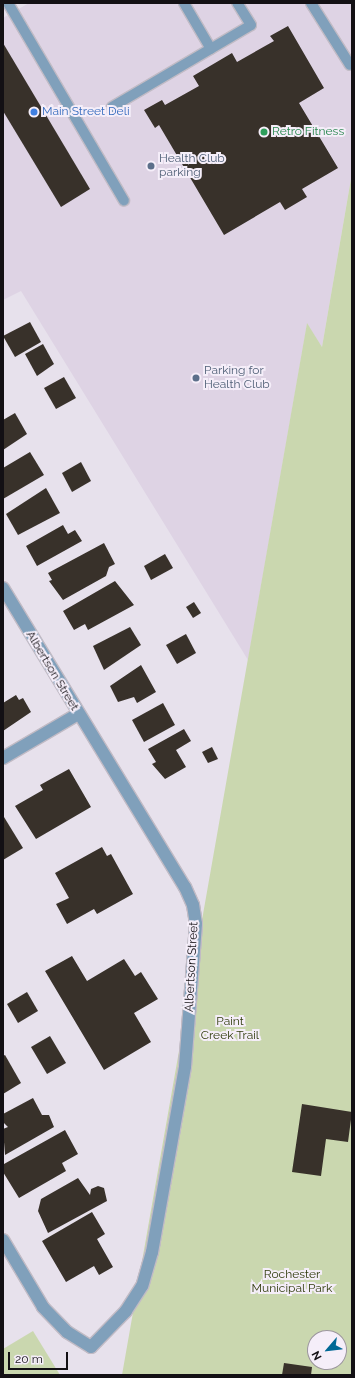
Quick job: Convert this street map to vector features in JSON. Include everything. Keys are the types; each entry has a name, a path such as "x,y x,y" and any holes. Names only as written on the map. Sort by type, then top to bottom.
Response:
{"street":[{"name":"Albertson Street","path":"3,588 78,714 185,888 193,906 196,924 185,1067 152,1252 142,1286 126,1311 91,1347 66,1332 43,1307 3,1240"},
{"path":"3,758 78,714"}],"lane":[{"path":"8,3 124,200"},
{"path":"184,3 211,49"},
{"path":"112,107 251,25 237,3"},
{"path":"310,3 350,65"}],"shaded area":[{"path":"29,3 352,3 352,173 322,347 307,324 248,660 21,291 3,300 3,18"}],"green space":[{"name":"Paint Creek Trail","path":"352,173 352,1375 122,1375 307,323 322,347"},
{"path":"33,1331 60,1375 3,1375 3,1349"}],"building":[{"path":"288,26 324,88 299,103 338,168 302,189 307,197 285,210 280,202 224,235 159,125 155,128 144,110 162,100 165,105 199,86 193,76 232,53 237,62 274,41 270,36"},
{"path":"3,43 90,189 61,207 3,111"},
{"path":"30,322 41,342 15,357 3,336"},
{"path":"43,344 54,364 37,376 25,354"},
{"path":"64,377 76,398 56,409 44,388"},
{"path":"15,413 27,434 3,450 3,420"},
{"path":"30,452 44,475 3,499 3,468"},
{"path":"81,462 91,481 72,492 62,473"},
{"path":"46,488 60,513 18,535 6,514"},
{"path":"63,525 68,534 75,530 82,541 37,566 26,546"},
{"path":"104,543 115,564 109,567 106,576 63,600 49,581 52,580 48,573"},
{"path":"165,554 173,568 151,580 144,566"},
{"path":"115,581 134,605 88,630 85,624 74,630 63,611"},
{"path":"194,602 201,613 193,618 186,607"},
{"path":"130,627 141,645 104,670 93,646"},
{"path":"186,634 196,653 177,664 166,645"},
{"path":"141,665 156,692 137,703 134,697 118,702 110,686"},
{"path":"16,695 19,700 23,698 31,712 3,731 3,703"},
{"path":"163,703 175,725 144,742 132,720"},
{"path":"184,729 191,741 176,750 186,767 165,779 152,764 156,762 148,749"},
{"path":"212,747 218,759 208,763 202,752"},
{"path":"69,769 91,807 36,839 15,806 43,790 40,785"},
{"path":"4,817 23,848 3,860 3,818"},
{"path":"102,847 107,856 111,854 133,894 97,914 94,909 67,924 56,904 69,898 55,873"},
{"path":"72,956 87,981 124,959 135,976 141,972 158,999 134,1013 151,1042 104,1070 45,971"},
{"path":"27,992 38,1011 18,1023 7,1004"},
{"path":"50,1036 66,1063 47,1074 31,1047"},
{"path":"5,1055 21,1083 3,1094 3,1056"},
{"path":"33,1098 42,1115 49,1115 54,1127 5,1155 3,1129 8,1127 3,1122 3,1114"},
{"path":"302,1104 352,1112 348,1142 326,1139 321,1176 292,1172"},
{"path":"65,1130 78,1154 62,1163 66,1171 19,1198 3,1172 4,1164"},
{"path":"78,1178 90,1195 91,1189 98,1186 104,1188 107,1201 48,1233 38,1211 41,1199"},
{"path":"92,1212 105,1234 97,1239 113,1267 99,1275 94,1266 66,1282 42,1241"},
{"path":"284,1363 307,1366 307,1370 312,1370 311,1375 282,1375"}],"place":[{"name":"Main Street Deli","path":"34,112"},
{"name":"Retro Fitness","path":"264,132"},
{"name":"Health Club parking","path":"151,166"},
{"name":"Parking for Health Club","path":"196,378"}],"park label":[{"name":"Rochester Municipal Park","path":"292,1282"}]}
